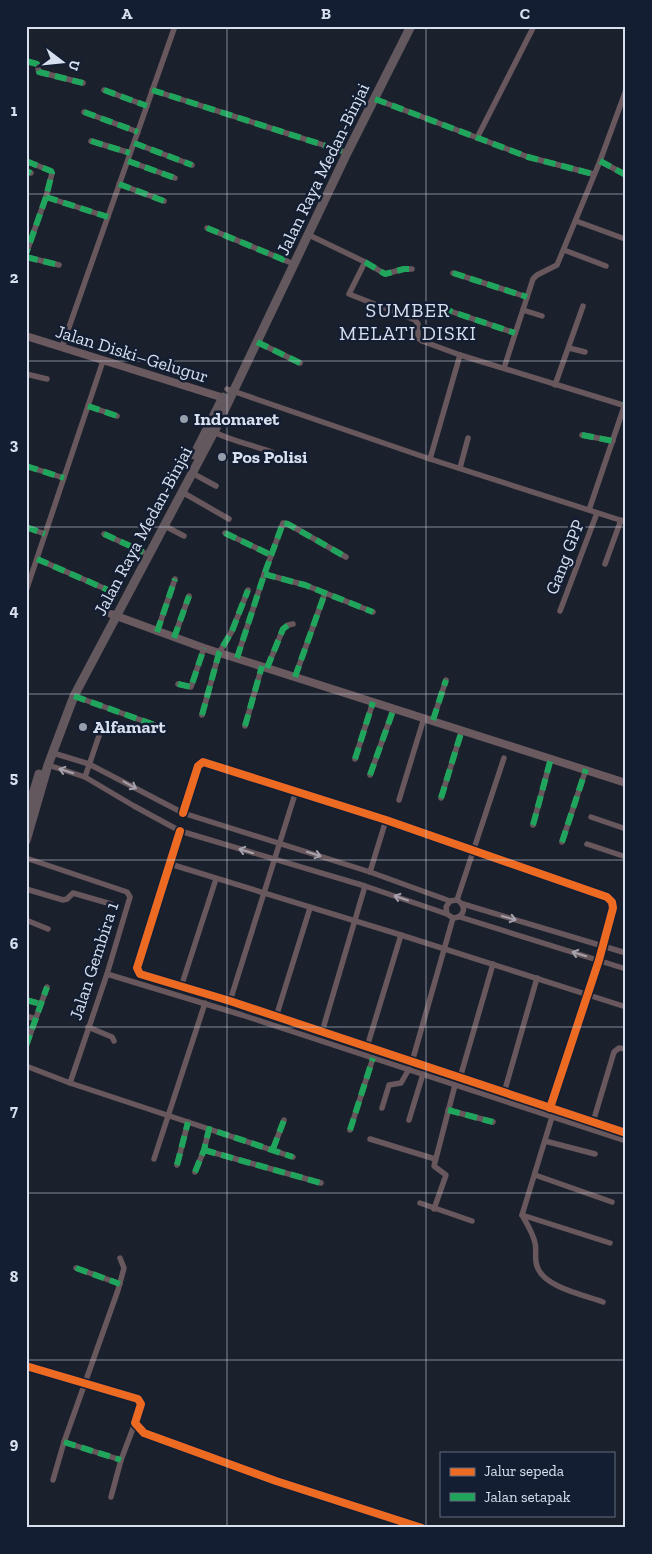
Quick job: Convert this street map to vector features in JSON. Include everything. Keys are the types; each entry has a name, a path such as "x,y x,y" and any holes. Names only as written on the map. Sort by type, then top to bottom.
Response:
{"highway":[{"name":"Jalan Raya Medan-Binjai","path":"26,817 43,763 69,694 214,432 228,395 289,262 404,26"},
{"name":"Jalan Raya Medan-Binjai","path":"26,841 48,765 74,696 143,552 202,440 257,342 411,26"}],"main road":[{"name":"Jalan Diski–Gelugur","path":"26,336 103,361 228,395"},
{"path":"113,615 204,648 626,783"}],"street":[{"path":"62,347 175,26"},
{"path":"477,138 534,26"},
{"path":"26,61 37,64 39,72 83,83"},
{"path":"104,90 147,106"},
{"path":"152,90 342,151"},
{"path":"504,368 534,277 555,267 564,250 626,90"},
{"path":"375,99 528,157 593,174"},
{"path":"84,112 138,132"},
{"path":"91,141 130,153"},
{"path":"134,143 192,165"},
{"path":"26,161 51,171 52,175 26,256 59,265"},
{"path":"128,161 175,178"},
{"path":"600,161 626,175"},
{"path":"119,184 164,201"},
{"path":"46,197 108,217"},
{"path":"576,221 625,238"},
{"path":"207,228 289,262"},
{"path":"309,234 387,274 404,269 412,269"},
{"path":"564,250 606,266"},
{"path":"365,262 349,294 412,319 418,324 418,338 420,340 460,355 555,385 625,404 589,510"},
{"path":"453,273 527,297"},
{"path":"555,385 583,306"},
{"path":"441,308 515,334"},
{"path":"523,310 542,316"},
{"path":"257,342 300,364"},
{"path":"569,348 585,352"},
{"path":"430,459 460,355"},
{"path":"26,591 103,361"},
{"path":"26,374 47,379"},
{"path":"228,395 623,521 605,564"},
{"path":"88,406 117,416"},
{"path":"214,432 230,440 237,440 272,452"},
{"path":"582,435 613,441"},
{"path":"460,468 468,438"},
{"path":"26,466 64,478"},
{"path":"192,473 216,486"},
{"path":"182,492 229,519"},
{"name":"Gang GPP","path":"560,611 597,513"},
{"path":"237,658 264,574 284,522 346,557"},
{"path":"164,525 184,536"},
{"path":"26,527 46,534"},
{"path":"226,533 271,555"},
{"path":"104,534 143,552"},
{"path":"37,559 108,590"},
{"path":"264,574 284,578 373,612"},
{"path":"157,632 175,579"},
{"path":"202,715 219,652 232,631 248,590"},
{"path":"295,677 325,593"},
{"path":"174,638 189,596"},
{"path":"245,726 265,667 283,629 293,624"},
{"path":"178,684 191,687 204,648"},
{"path":"432,720 446,680"},
{"path":"74,696 163,728"},
{"path":"355,759 373,702"},
{"path":"370,775 394,708"},
{"path":"399,800 424,718"},
{"path":"85,777 103,724"},
{"path":"441,798 462,730"},
{"path":"53,753 89,764 183,813 370,872 463,904 626,953"},
{"path":"447,914 446,907 454,901 504,758"},
{"path":"532,825 551,758"},
{"path":"183,813 198,766 202,763 296,790 473,849 607,897 612,902 613,908 603,945 550,1108"},
{"path":"48,765 85,777 180,831 365,886 447,914 453,918 460,917 626,969"},
{"path":"562,842 586,769"},
{"path":"230,1001 296,790"},
{"path":"591,817 626,828"},
{"path":"370,872 386,820"},
{"path":"180,831 137,971 141,975 230,1001 626,1132"},
{"path":"587,844 626,857"},
{"name":"Jalan Gembira 1","path":"26,858 128,894 130,900 70,1083"},
{"path":"170,864 493,964 626,1008"},
{"path":"180,987 216,878"},
{"path":"322,1032 365,886"},
{"path":"26,890 64,900 73,892 110,904"},
{"path":"460,917 464,911 463,904"},
{"path":"276,1017 310,908"},
{"path":"412,1062 453,918"},
{"path":"26,920 48,929"},
{"path":"367,1047 401,935"},
{"path":"460,1078 493,964"},
{"path":"107,974 205,1003 626,1140"},
{"path":"504,1093 537,978"},
{"path":"26,1046 47,987"},
{"path":"26,1000 41,1004"},
{"path":"154,1159 205,1003"},
{"path":"26,1016 36,1019"},
{"path":"88,1027 112,1037 114,1040"},
{"path":"593,1122 614,1052 619,1048 626,1049"},
{"path":"350,1130 373,1058"},
{"path":"26,1066 70,1083 293,1157"},
{"path":"382,1108 389,1085 401,1083 408,1069"},
{"path":"409,1120 423,1074"},
{"path":"434,1209 446,1175 434,1167 435,1159 455,1085"},
{"path":"448,1110 494,1122"},
{"path":"552,1117 522,1214 533,1235 536,1247 536,1265 542,1275 554,1285 603,1302"},
{"path":"273,1149 284,1120"},
{"path":"176,1165 188,1122"},
{"path":"195,1172 210,1129"},
{"path":"370,1140 435,1159"},
{"path":"546,1141 595,1154"},
{"path":"204,1150 321,1183"},
{"path":"535,1175 612,1202"},
{"path":"420,1203 472,1221"},
{"path":"522,1214 610,1243"},
{"path":"53,1480 64,1442 120,1284 124,1268 120,1258"},
{"path":"76,1268 120,1284"},
{"path":"26,1366 138,1399 140,1404 135,1424 121,1460 111,1497"},
{"path":"135,1424 144,1433 247,1471 422,1528"},
{"path":"64,1442 121,1460"}],"marked path":[{"path":"26,61 37,64 39,72 83,83"},
{"path":"104,90 147,106"},
{"path":"152,90 342,151"},
{"path":"375,99 528,157 593,174"},
{"path":"84,112 138,132"},
{"path":"91,141 130,153"},
{"path":"134,143 192,165"},
{"path":"26,161 52,173 46,197 26,254"},
{"path":"128,161 175,178"},
{"path":"600,161 626,175"},
{"path":"26,171 31,173"},
{"path":"119,184 164,201"},
{"path":"46,197 108,217"},
{"path":"207,228 289,262"},
{"path":"26,257 59,265"},
{"path":"365,262 385,274 412,269"},
{"path":"453,273 527,297"},
{"path":"441,308 515,333"},
{"path":"257,342 300,363"},
{"path":"88,406 117,416"},
{"path":"582,435 613,441"},
{"path":"26,466 64,478"},
{"path":"237,658 283,523 346,557"},
{"path":"26,527 45,534"},
{"path":"225,533 271,555"},
{"path":"104,534 143,552"},
{"path":"37,559 108,590"},
{"path":"264,574 305,585 373,612"},
{"path":"157,632 175,579"},
{"path":"202,715 219,653 232,631 248,590"},
{"path":"295,677 325,593"},
{"path":"174,638 189,596"},
{"path":"267,668 283,629 293,624"},
{"path":"178,684 191,687 204,648"},
{"path":"245,726 262,666"},
{"path":"433,720 446,680"},
{"path":"74,696 163,728"},
{"path":"355,759 373,702"},
{"path":"370,775 394,708"},
{"path":"441,798 462,730"},
{"path":"533,825 551,758"},
{"path":"562,842 586,769"},
{"path":"26,1046 47,987"},
{"path":"26,1000 41,1004"},
{"path":"350,1130 373,1058"},
{"path":"448,1110 493,1122"},
{"path":"273,1149 284,1120"},
{"path":"177,1165 188,1122"},
{"path":"195,1172 204,1150 209,1129 293,1157"},
{"path":"204,1150 321,1183"},
{"path":"76,1268 120,1284"},
{"path":"64,1442 121,1460"}],"cycle path":[{"path":"183,813 198,766 203,762 386,820 607,897 612,902 613,908 599,960 550,1108"},
{"path":"180,831 137,968 140,974 230,1001 626,1133"},
{"path":"26,1366 138,1399 141,1404 135,1423 144,1433 276,1481 422,1528"}],"place":[{"name":"Indomaret","path":"184,419"},
{"name":"Pos Polisi","path":"222,457"},
{"name":"Alfamart","path":"83,727"}],"district":[{"name":"SUMBER MELATI DISKI","path":"408,322"}]}
